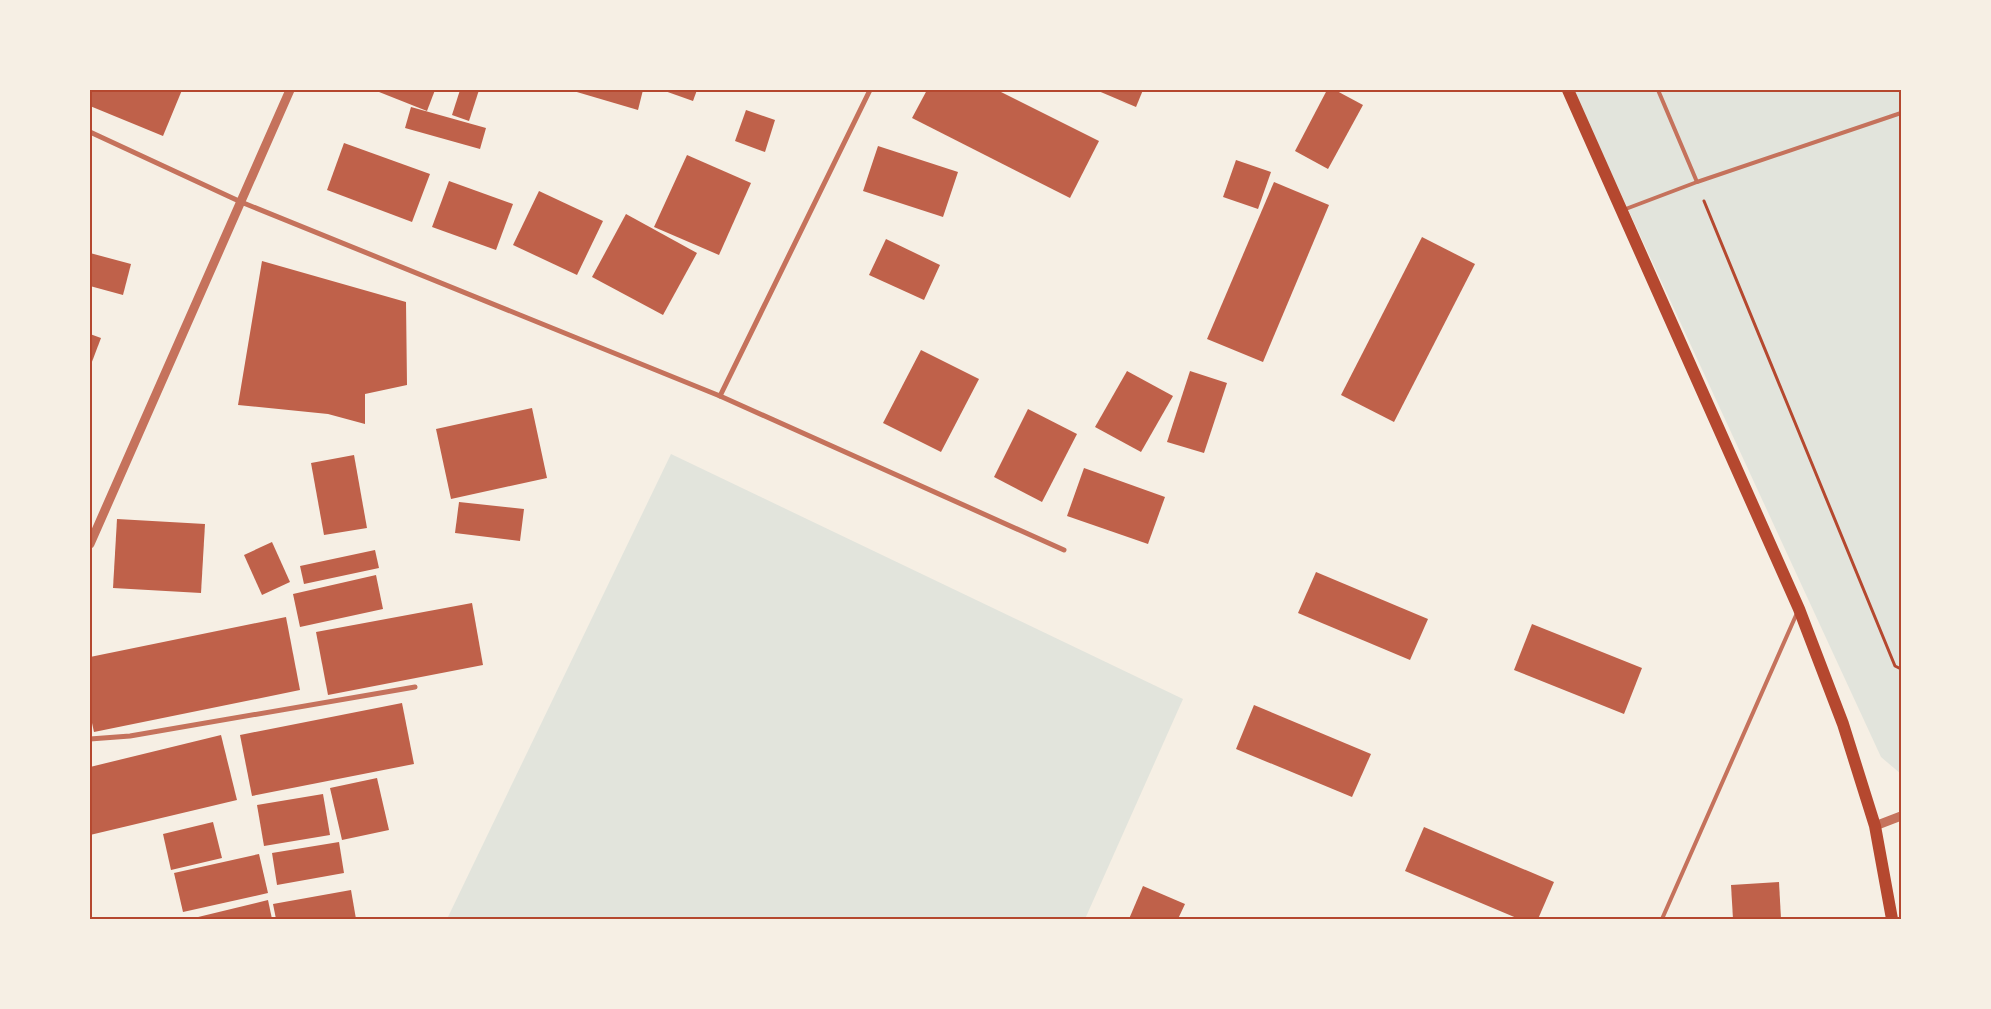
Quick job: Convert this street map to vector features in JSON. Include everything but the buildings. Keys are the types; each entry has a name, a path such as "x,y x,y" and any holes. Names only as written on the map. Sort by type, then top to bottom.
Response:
{"main road":[{"path":"1568,90 1799,609 1843,724 1875,826 1892,919"}],"street":[{"path":"90,544 290,90"},
{"path":"720,396 870,90"},
{"path":"90,132 240,202 720,396 1064,550"},
{"path":"90,739 130,736 415,687"},
{"path":"1875,826 1901,816"}],"lane":[{"path":"1658,90 1697,182"},
{"path":"1621,211 1697,182 1901,113"},
{"path":"1662,919 1799,609"}],"path":[{"path":"1697,182 1895,666 1901,669"}],"shaded area":[{"path":"1573,90 1901,90 1901,774 1881,757"},
{"path":"671,454 1183,699 1085,919 447,919"}]}
